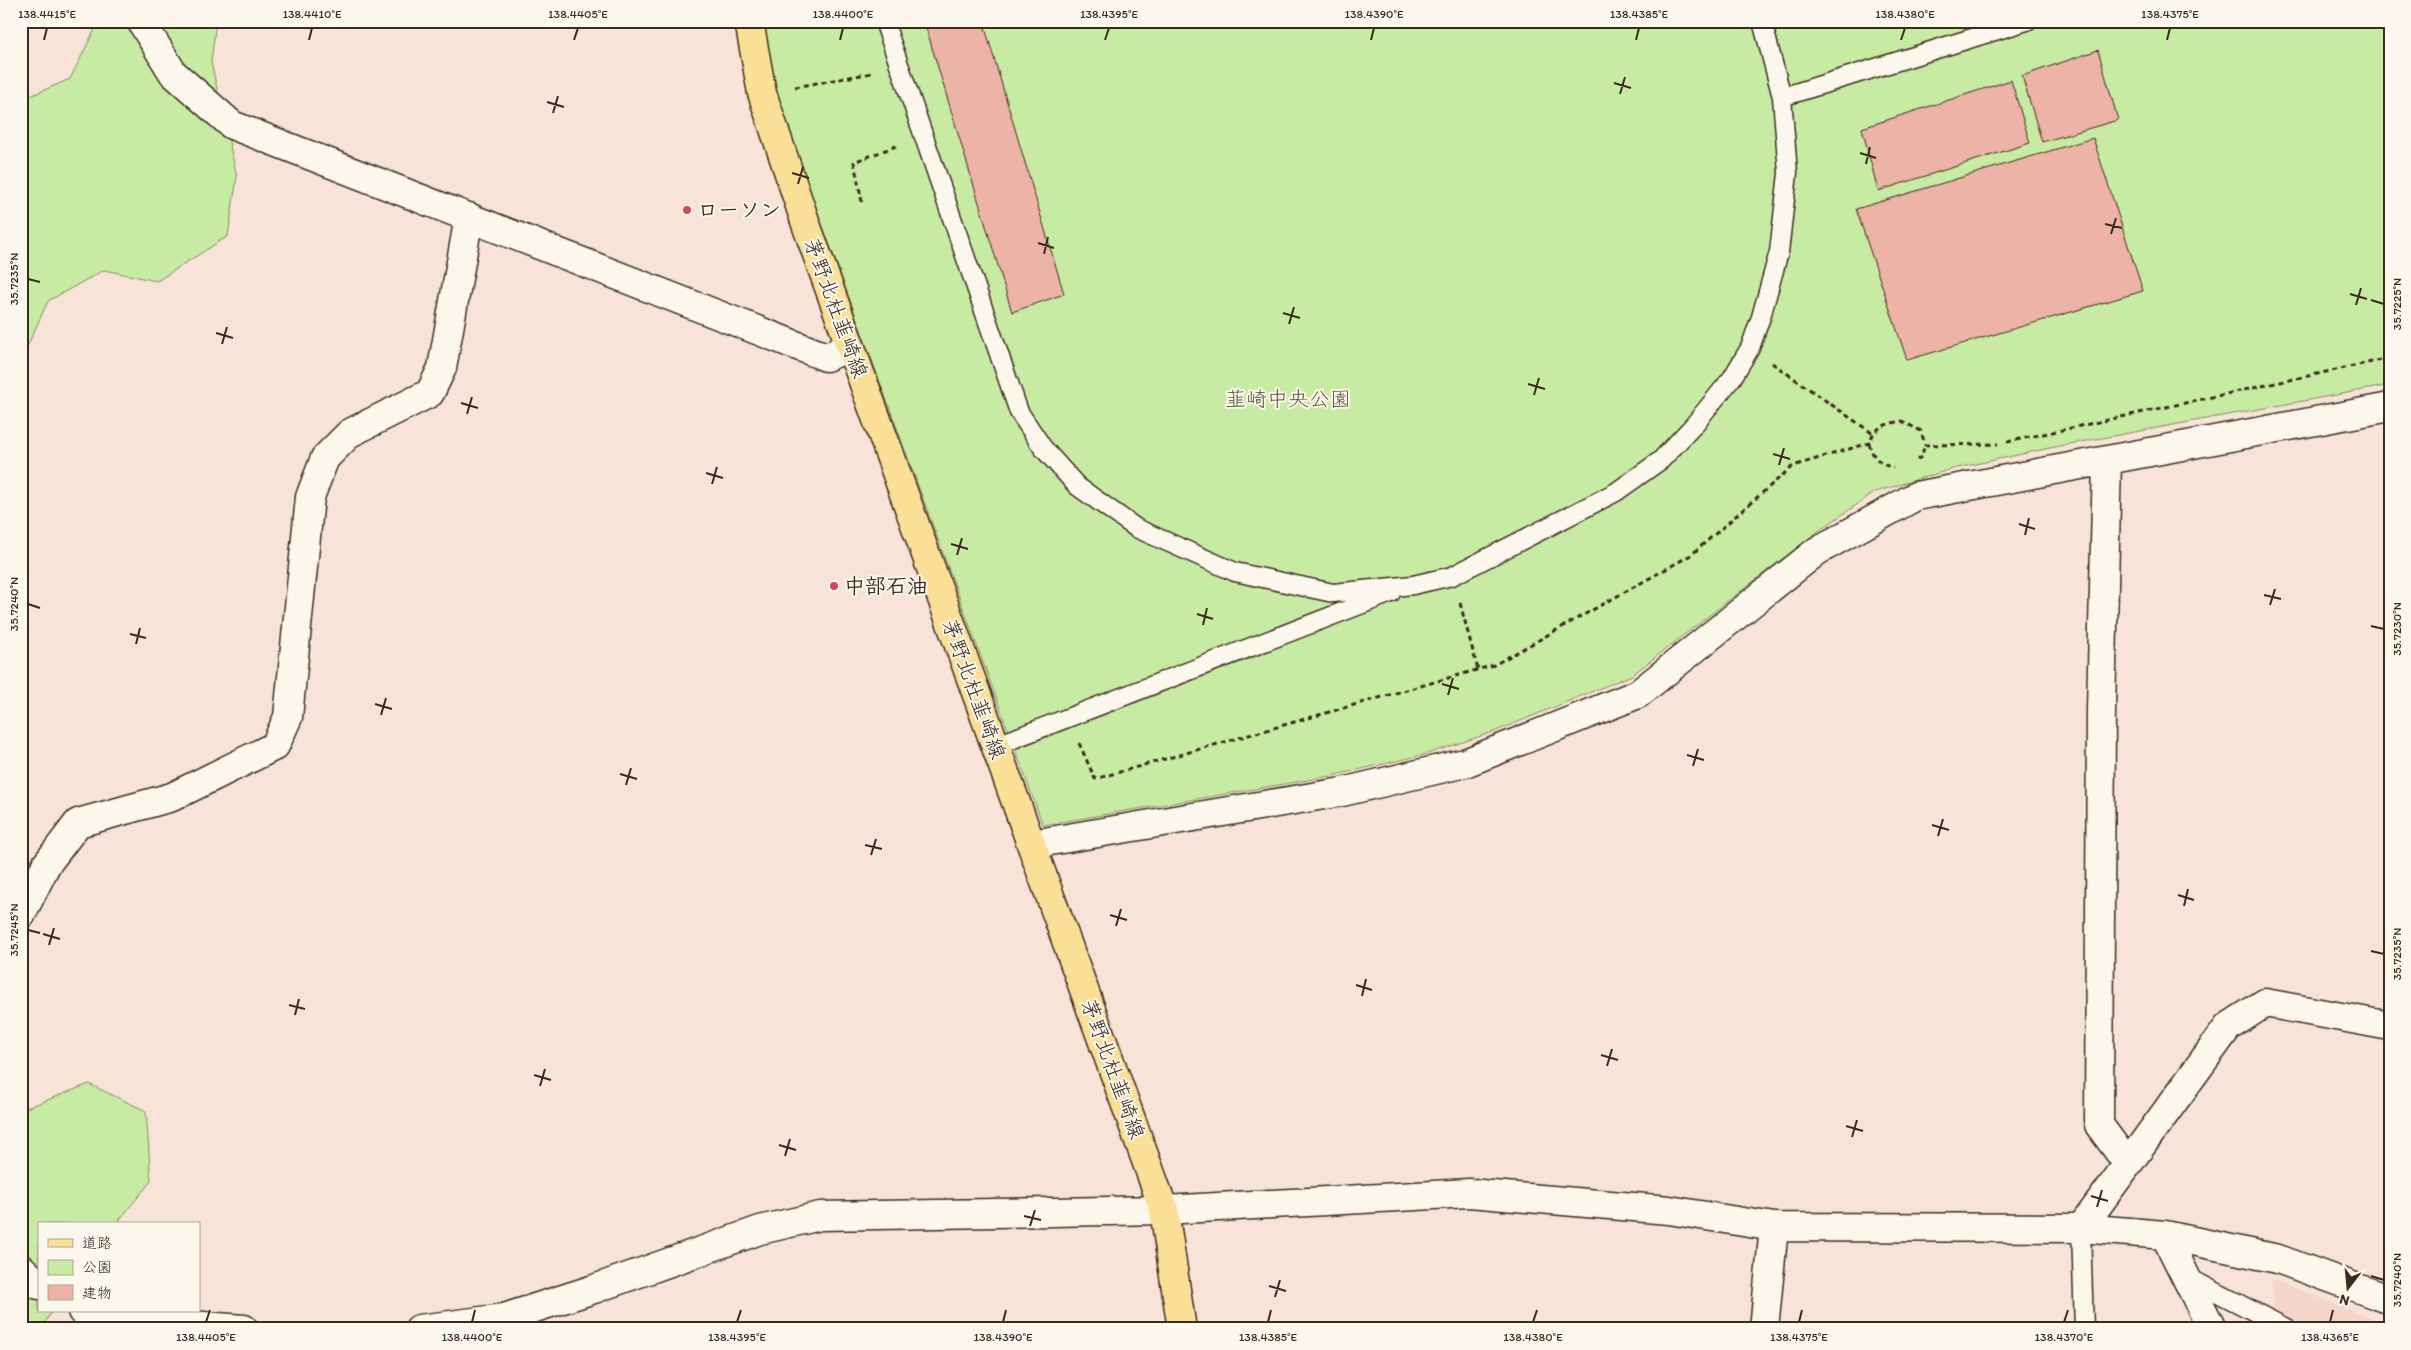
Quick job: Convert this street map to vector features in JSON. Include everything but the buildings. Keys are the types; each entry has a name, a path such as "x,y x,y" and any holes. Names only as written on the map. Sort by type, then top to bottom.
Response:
{"main road":[{"name":"茅野北杜韮崎線","path":"749,21 762,92 807,227 1164,1210 1182,1329"}],"street":[{"path":"141,21 174,73 232,125 826,357 850,348"},
{"path":"21,915 46,865 78,822 172,797 275,746 288,717 310,497 325,458 350,433 430,393 442,368 469,217"},
{"path":"1032,844 1342,792 1464,763 1638,694 1817,551 1916,496 2390,407"},
{"path":"2107,461 2101,710 2099,1125 2128,1164"},
{"path":"2081,1228 2228,1027 2265,1003 2390,1026"},
{"path":"419,1329 504,1318 594,1289 760,1230 820,1216 1164,1210 1469,1193 1669,1210 1774,1227 2081,1228 2165,1235 2278,1259 2390,1300"},
{"path":"1764,1329 1774,1227"},
{"path":"2165,1235 2212,1329"},
{"path":"21,1268 38,1284"},
{"path":"85,1312 109,1319 244,1329"}],"lane":[{"path":"884,21 922,136 1019,412 1043,448 1077,486 1136,528 1235,572 1333,593 1413,585 1452,576 1616,492 1661,460 1693,426 1732,378 1750,348 1761,317 1779,252 1788,173 1782,97 1762,21"},
{"path":"1782,97 2027,21"},
{"path":"994,746 1413,585"},
{"path":"2081,1228 2084,1329"},
{"path":"2187,1277 2288,1329"}],"path":[{"path":"762,92 900,68"},
{"path":"862,202 854,162 922,136"},
{"path":"1750,348 1872,433"},
{"path":"1924,445 1998,444 2390,358"},
{"path":"1901,467 1892,469 1879,462 1871,454 1869,443 1872,433 1882,425 1902,421 1921,431 1924,445 1921,457 1916,461"},
{"path":"1067,718 1095,779 1494,665 1691,556 1793,466 1869,443"},
{"path":"1452,576 1478,670"}],"shaded area":[{"path":"2272,1279 2390,1326 2390,1329 2274,1329"}],"green space":[{"path":"99,21 216,21 211,62 237,177 228,236 157,281 104,270 48,301 21,360 21,100 70,79"},
{"name":"韮崎中央公園","path":"763,21 2390,21 2390,385 2064,445 1952,469 1875,492 1820,530 1632,675 1496,731 1427,754 1331,776 1043,825 780,110"},
{"path":"89,1084 146,1111 151,1181 118,1222 38,1222 38,1312 51,1312 41,1329 21,1329 21,1110"}],"place":[{"name":"ローソン","path":"687,210"},
{"name":"中部石油","path":"834,586"}]}
